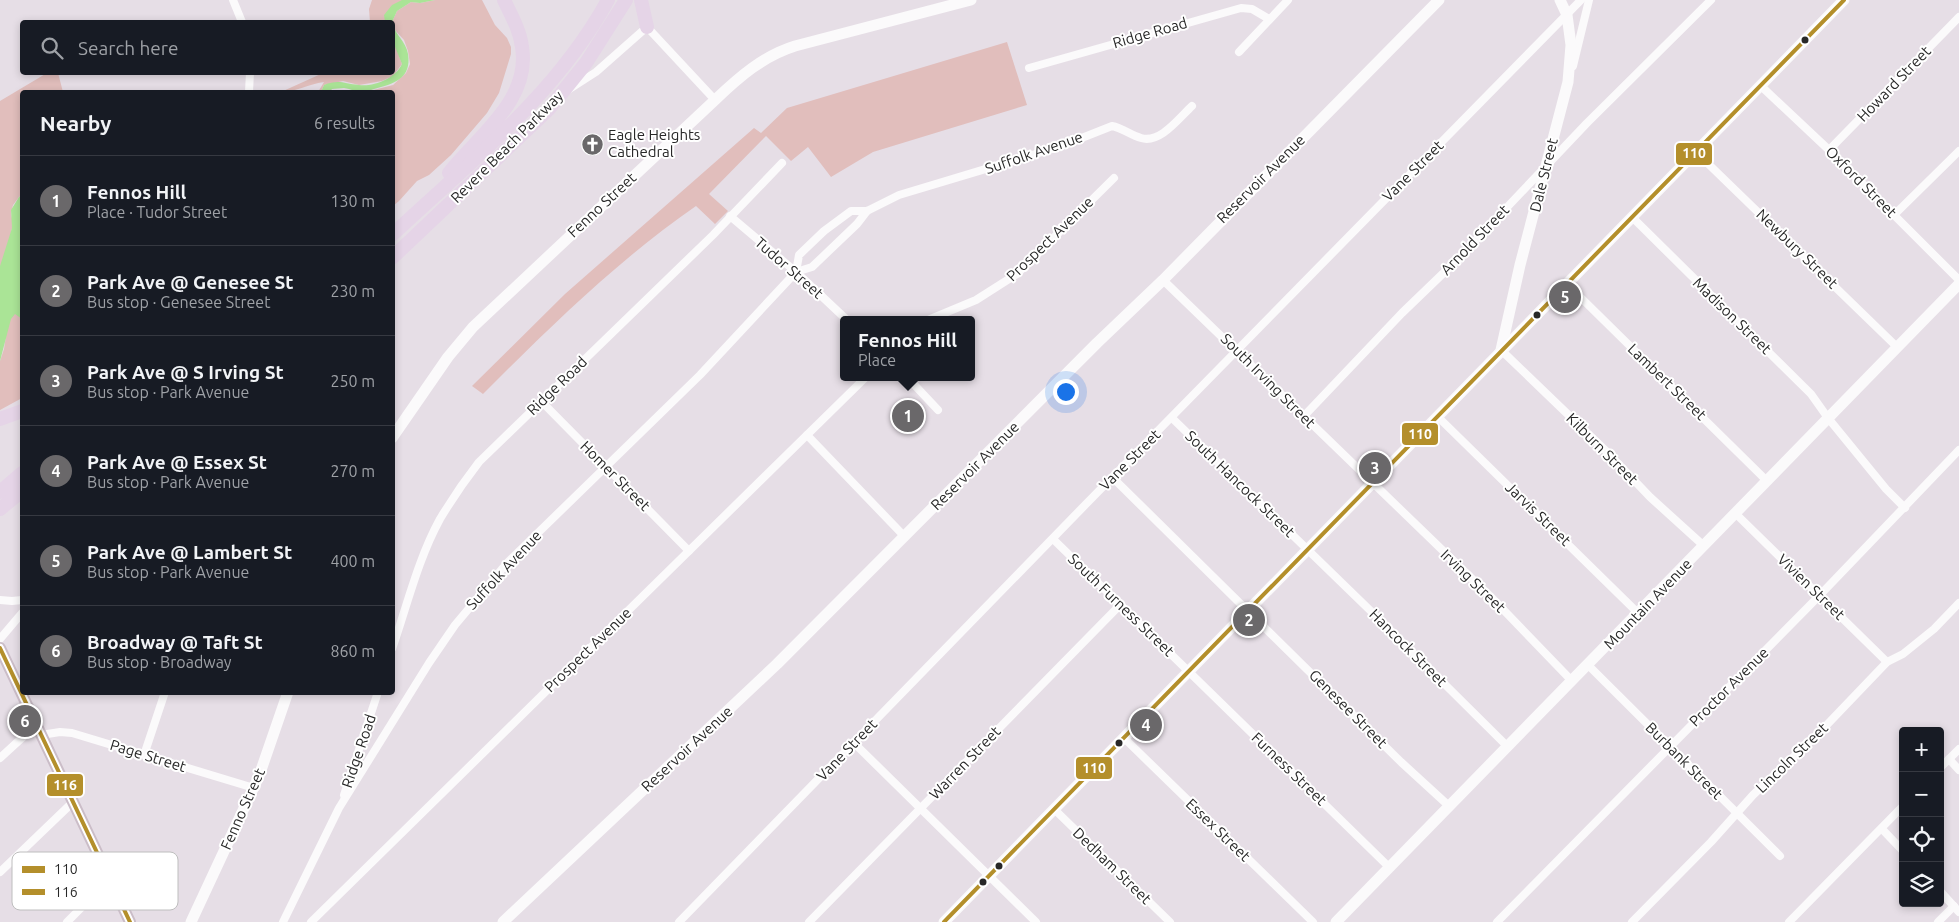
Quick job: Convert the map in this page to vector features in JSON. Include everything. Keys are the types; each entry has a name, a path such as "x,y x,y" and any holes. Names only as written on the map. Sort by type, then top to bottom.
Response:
{"highway":[{"path":"421,209 450,170 502,112 517,89 523,68 522,47 519,34 504,0"},
{"name":"Revere Beach Parkway","path":"395,232 508,128 541,94 579,46 608,0"},
{"name":"Revere Beach Parkway","path":"395,255 527,132 564,92 595,50 626,0"},
{"path":"641,0 647,27"},
{"path":"0,419 20,412"},
{"path":"0,492 20,475"},
{"path":"0,509 20,493"}],"main road":[{"path":"2,655 20,691"},
{"path":"22,695 97,852"},
{"path":"124,910 130,922"}],"street":[{"path":"232,0 241,20"},
{"name":"Fenno Street","path":"395,434 468,331 715,100 757,64 788,48 971,0"},
{"path":"1239,52 1288,0"},
{"name":"Reservoir Avenue","path":"503,922 776,664 905,537 1097,343 1163,280 1438,0"},
{"path":"1560,0 1567,15 1571,45 1568,82"},
{"name":"Vane Street","path":"679,922 1112,477 1582,0"},
{"name":"Dale Street","path":"1501,350 1520,265 1589,0"},
{"name":"Arnold Street","path":"1304,416 1402,313 1457,260 1545,169 1587,123 1711,0"},
{"path":"944,922 1844,0"},
{"name":"Ridge Road","path":"1029,68 1237,9 1252,9 1269,19"},
{"name":"Howard Street","path":"1829,150 1959,17"},
{"path":"564,92 596,72 647,27 715,100"},
{"path":"249,90 250,75"},
{"name":"Oxford Street","path":"1760,86 1829,150 1959,280"},
{"name":"Suffolk Avenue","path":"796,272 799,255 824,231 851,211 867,211 899,195 1059,147 1112,126 1142,139 1150,140 1171,127 1192,106"},
{"path":"1894,215 1959,151"},
{"name":"Newbury Street","path":"1696,152 1897,346"},
{"name":"Ridge Road","path":"395,640 423,559 440,520 460,487 479,462 782,163"},
{"name":"Prospect Avenue","path":"938,316 976,300 1018,274 1114,178"},
{"path":"395,222 421,209"},
{"name":"Suffolk Avenue","path":"283,922 339,808 455,624 507,563 700,374 796,272 812,267 858,224 867,211"},
{"name":"Tudor Street","path":"730,216 796,272 844,316"},
{"name":"Madison Street","path":"1632,217 1811,394 1828,418 1904,508"},
{"name":"South Irving Street","path":"1163,280 1372,482"},
{"name":"Lambert Street","path":"1567,284 1767,481"},
{"name":"Mountain Avenue","path":"1336,922 1959,284"},
{"name":"Kilburn Street","path":"1501,350 1650,497 1704,546"},
{"name":"Prospect Avenue","path":"311,922 862,381"},
{"path":"911,381 938,410"},
{"name":"Homer Street","path":"541,401 690,551"},
{"name":"Jarvis Street","path":"1437,416 1638,614"},
{"name":"South Hancock Street","path":"1172,418 1308,549"},
{"path":"807,435 905,537"},
{"name":"Proctor Avenue","path":"1497,922 1820,595 1959,450"},
{"name":"Genesee Street","path":"1112,477 1449,806"},
{"name":"Irving Street","path":"1372,482 1499,606 1572,681"},
{"name":"Vivien Street","path":"1735,512 1887,662"},
{"name":"South Furness Street","path":"1053,539 1189,671"},
{"name":"Hancock Street","path":"1308,549 1507,746"},
{"path":"0,600 20,600"},
{"name":"Lincoln Street","path":"1632,922 1760,789 1820,732 1887,662 1903,654 1934,629 1959,603"},
{"name":"Warren Street","path":"809,922 1121,604"},
{"path":"0,639 20,614"},
{"name":"Burbank Street","path":"1588,665 1780,856"},
{"name":"Furness Street","path":"1189,671 1390,868"},
{"path":"144,755 164,695"},
{"name":"Fenno Street","path":"191,922 254,788 270,748 287,695"},
{"name":"Ridge Road","path":"339,808 377,695"},
{"path":"0,758 39,730"},
{"name":"Page Street","path":"39,730 72,733 254,788"},
{"name":"Essex Street","path":"1124,738 1312,922"},
{"path":"854,743 1036,922"},
{"path":"1944,764 1959,749"},
{"path":"1949,759 1959,770"},
{"path":"21,852 73,802"},
{"name":"Dedham Street","path":"1054,809 1170,922"},
{"path":"1789,922 1899,810"},
{"path":"1882,829 1899,847"},
{"path":"0,872 12,860"},
{"path":"1938,922 1956,909 1944,896"},
{"path":"67,922 79,910"}],"shaded area":[{"path":"372,0 404,0 389,20 370,20 369,9"},
{"path":"402,0 435,0 420,3 411,2 397,11 393,20 385,20 384,15 392,5"},
{"path":"435,0 482,0 495,25 507,38 511,47 511,54 499,93 487,113 451,155 429,175 417,181 395,204 395,90 374,90 393,85 406,73 410,64 408,51 404,40 395,30 395,20 393,20 397,11 411,2 420,3"},
{"path":"395,29 405,45 408,54 407,69 400,79 371,90 344,88 322,90 324,85 329,83 371,85 378,83 395,75 402,64 395,47"},
{"path":"1007,42 1027,105 873,152 831,177 808,147 791,161 766,136 709,194 728,211 715,224 696,206 639,249 585,295 483,394 472,386 565,294 754,128 761,133 787,108"},
{"path":"395,45 402,64 395,73"},
{"path":"44,75 59,75 62,90 20,90 20,196 13,205 11,213 13,224 0,283 0,101"},
{"path":"319,75 394,75 382,81 359,85 343,81 324,85 322,90 319,90 324,82 295,90 285,90"},
{"path":"19,197 20,318 15,314 11,319 0,361 0,266 12,228 11,210"},
{"path":"20,294 20,399 0,410 0,361 4,349 9,316"}],"transit line":[{"name":"110","path":"944,922 1844,0"},
{"name":"116","path":"0,648 20,690"},
{"name":"116","path":"22,695 97,852"},
{"name":"116","path":"124,910 130,922"}],"place":[{"name":"Eagle Heights Cathedral","path":"592,144"},
{"name":"Park Ave @ Lambert St","path":"1565,297"},
{"name":"Fennos Hill","path":"908,416"},
{"name":"Park Ave @ S Irving St","path":"1375,468"},
{"name":"Park Ave @ Genesee St","path":"1249,620"},
{"name":"Broadway @ Taft St","path":"25,721"},
{"name":"Park Ave @ Essex St","path":"1146,725"}]}
